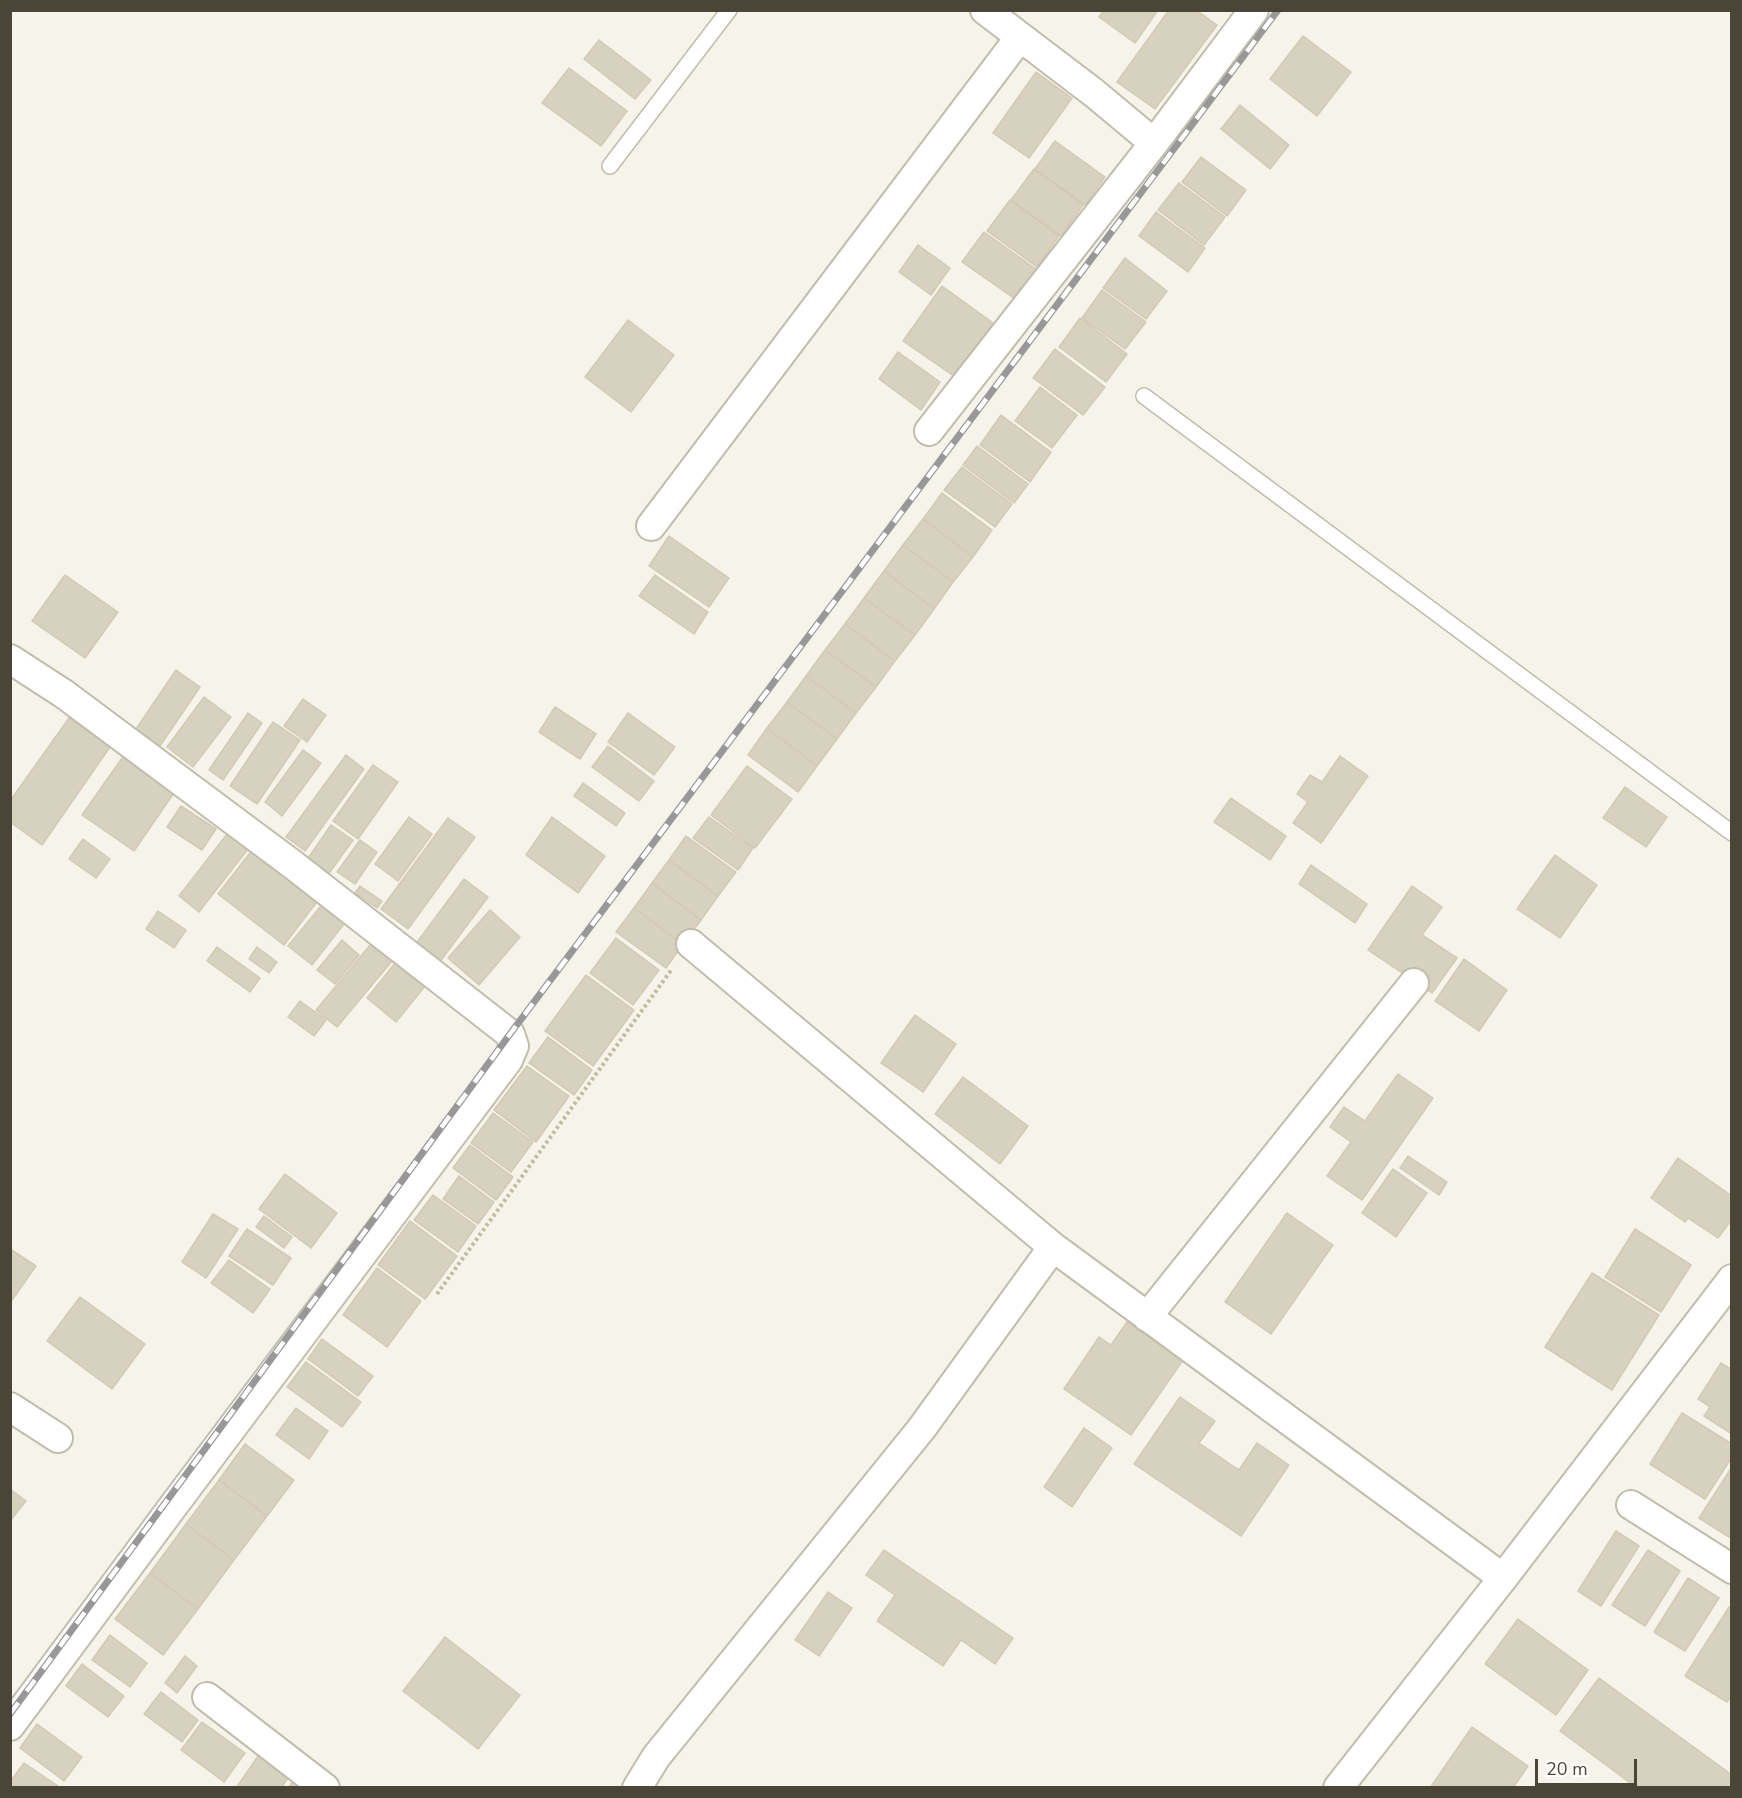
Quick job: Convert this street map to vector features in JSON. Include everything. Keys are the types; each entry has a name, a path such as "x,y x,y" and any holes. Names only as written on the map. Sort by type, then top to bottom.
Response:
{"street":[{"path":"985,10 1094,93 1154,143"},
{"path":"929,431 1154,143 1254,10"},
{"path":"651,526 1020,37"},
{"path":"10,659 64,694 292,864 510,1034 513,1046 508,1060 10,1726"},
{"path":"690,944 1053,1247 1503,1578"},
{"path":"1147,1317 1414,983"},
{"path":"637,1788 656,1757 922,1428 1053,1247"},
{"path":"1338,1788 1503,1578 1731,1279"},
{"path":"10,1407 57,1438"},
{"path":"1631,1505 1731,1569"},
{"path":"207,1697 325,1788"}],"lane":[{"path":"610,166 729,10"},
{"path":"1144,396 1731,833"}],"path":[{"path":"437,1294 690,944"}],"building":[{"path":"1104,10 1158,10 1135,43 1099,17"},
{"path":"1169,10 1196,10 1217,25 1155,109 1117,82"},
{"path":"1303,36 1351,72 1317,116 1270,79"},
{"path":"599,40 651,80 635,99 584,59"},
{"path":"569,68 627,111 601,146 542,103"},
{"path":"1036,72 1072,98 1029,158 993,133"},
{"path":"1240,105 1289,145 1270,169 1221,129"},
{"path":"1055,141 1105,177 1085,205 1035,169"},
{"path":"1201,157 1246,190 1227,216 1182,182"},
{"path":"1034,169 1083,205 1061,236 1011,200"},
{"path":"1179,183 1225,217 1204,245 1158,210"},
{"path":"1010,200 1059,236 1037,267 987,231"},
{"path":"1156,212 1205,248 1188,272 1139,236"},
{"path":"984,232 1036,269 1015,299 962,262"},
{"path":"918,245 950,268 931,295 899,272"},
{"path":"1125,258 1167,291 1146,319 1103,288"},
{"path":"942,286 996,325 958,379 903,341"},
{"path":"1102,290 1146,322 1125,349 1082,318"},
{"path":"1080,318 1127,354 1106,382 1059,347"},
{"path":"628,320 674,355 631,412 585,377"},
{"path":"1055,349 1105,387 1083,415 1033,378"},
{"path":"898,352 940,382 921,410 879,379"},
{"path":"1040,387 1077,415 1052,448 1015,421"},
{"path":"1001,415 1051,452 1030,482 980,445"},
{"path":"977,446 1028,484 1014,503 963,465"},
{"path":"962,467 1012,504 995,527 944,490"},
{"path":"942,493 992,530 973,557 923,519"},
{"path":"923,519 973,557 953,582 903,545"},
{"path":"669,536 729,578 709,607 649,566"},
{"path":"903,545 953,582 934,609 884,571"},
{"path":"884,571 934,609 915,635 864,598"},
{"path":"65,575 118,612 85,658 32,621"},
{"path":"655,575 708,612 694,634 639,596"},
{"path":"864,598 915,635 895,661 845,624"},
{"path":"845,624 895,661 876,687 825,650"},
{"path":"825,650 876,687 856,713 806,676"},
{"path":"176,670 200,687 160,746 136,729"},
{"path":"806,676 856,713 837,739 787,702"},
{"path":"204,697 231,717 193,767 167,747"},
{"path":"303,699 326,715 307,742 284,726"},
{"path":"787,702 837,739 817,766 767,728"},
{"path":"555,707 596,734 580,759 539,732"},
{"path":"248,713 262,723 223,780 209,770"},
{"path":"628,713 675,747 654,775 608,742"},
{"path":"69,718 110,747 42,845 10,822 10,801"},
{"path":"273,722 300,740 257,804 230,786"},
{"path":"767,728 817,766 798,792 748,755"},
{"path":"608,746 654,781 639,801 592,767"},
{"path":"303,750 321,763 282,816 265,802"},
{"path":"127,751 178,787 134,851 82,815"},
{"path":"346,755 364,769 305,851 286,837"},
{"path":"1340,756 1368,776 1321,843 1293,823 1308,802 1297,794 1310,775 1322,782"},
{"path":"373,765 398,782 358,839 333,821"},
{"path":"747,766 792,799 755,848 711,815"},
{"path":"583,783 625,813 616,826 574,796"},
{"path":"1625,787 1667,817 1646,847 1603,818"},
{"path":"1231,798 1286,836 1270,860 1214,822"},
{"path":"181,806 216,829 202,850 167,827"},
{"path":"409,817 432,834 398,881 375,864"},
{"path":"552,817 605,856 578,893 526,855"},
{"path":"709,817 753,848 738,870 693,838"},
{"path":"448,818 475,837 408,929 381,909"},
{"path":"331,825 353,840 325,879 304,864"},
{"path":"231,829 251,845 199,912 179,896"},
{"path":"686,836 736,872 718,896 669,860"},
{"path":"83,839 110,859 96,878 69,859"},
{"path":"360,840 377,852 355,884 337,872"},
{"path":"253,849 319,899 284,945 218,894"},
{"path":"1555,855 1597,885 1560,938 1517,909"},
{"path":"669,860 718,896 701,920 652,883"},
{"path":"1311,865 1367,904 1355,923 1299,884"},
{"path":"464,879 488,897 439,963 415,945"},
{"path":"652,883 701,920 683,944 634,908"},
{"path":"360,886 382,901 377,908 355,893"},
{"path":"1412,886 1442,907 1422,935 1457,958 1432,993 1368,950"},
{"path":"321,906 344,924 312,965 288,946"},
{"path":"634,908 683,944 666,968 616,932"},
{"path":"490,910 520,937 479,985 448,958"},
{"path":"158,911 186,930 174,948 146,929"},
{"path":"616,938 659,970 633,1005 590,973"},
{"path":"342,940 359,955 335,984 317,970"},
{"path":"371,944 392,961 337,1027 316,1010"},
{"path":"217,947 260,978 250,992 207,961"},
{"path":"257,947 277,962 269,973 249,959"},
{"path":"1464,959 1507,990 1479,1031 1435,1001"},
{"path":"396,962 425,986 396,1022 367,998"},
{"path":"586,975 634,1010 593,1066 545,1031"},
{"path":"300,1001 326,1020 314,1036 288,1017"},
{"path":"915,1015 956,1044 923,1092 881,1063"},
{"path":"548,1037 592,1070 574,1095 529,1063"},
{"path":"527,1066 569,1096 536,1142 494,1110"},
{"path":"1398,1074 1433,1098 1362,1200 1327,1176 1351,1142 1330,1127 1344,1107 1365,1121"},
{"path":"963,1077 1028,1126 1000,1164 935,1114"},
{"path":"493,1113 533,1142 511,1172 471,1143"},
{"path":"470,1145 513,1177 496,1200 453,1168"},
{"path":"1408,1156 1447,1182 1439,1195 1400,1168"},
{"path":"1678,1158 1732,1196 1732,1219 1718,1238 1688,1218 1685,1222 1651,1198"},
{"path":"1393,1169 1427,1193 1396,1237 1362,1213"},
{"path":"285,1174 337,1213 311,1248 259,1209"},
{"path":"459,1176 494,1202 478,1224 443,1199"},
{"path":"433,1195 476,1226 458,1252 414,1220"},
{"path":"1287,1213 1333,1245 1271,1334 1225,1302"},
{"path":"213,1214 238,1229 206,1278 182,1262"},
{"path":"264,1216 292,1237 284,1248 256,1227"},
{"path":"410,1221 457,1256 425,1299 378,1265"},
{"path":"247,1229 291,1258 273,1285 229,1256"},
{"path":"1635,1229 1691,1265 1661,1312 1605,1277"},
{"path":"10,1249 36,1266 10,1303"},
{"path":"229,1260 270,1289 253,1313 211,1283"},
{"path":"377,1268 421,1301 387,1347 343,1315"},
{"path":"1592,1273 1659,1315 1612,1390 1545,1347"},
{"path":"80,1297 145,1344 112,1389 47,1341"},
{"path":"1127,1322 1183,1360 1131,1435 1064,1389 1099,1337 1111,1345"},
{"path":"322,1339 373,1376 358,1396 308,1359"},
{"path":"306,1362 361,1402 342,1427 287,1387"},
{"path":"1721,1363 1732,1370 1732,1434 1704,1416 1710,1407 1698,1399"},
{"path":"1180,1397 1215,1421 1199,1443 1239,1470 1257,1443 1289,1465 1241,1536 1134,1464"},
{"path":"296,1408 328,1431 309,1459 276,1435"},
{"path":"1682,1413 1732,1444 1732,1457 1705,1499 1650,1464"},
{"path":"1084,1428 1112,1448 1072,1507 1044,1487"},
{"path":"245,1444 294,1480 267,1516 219,1480"},
{"path":"1732,1467 1732,1533 1729,1537 1699,1518"},
{"path":"219,1480 267,1516 234,1560 186,1524"},
{"path":"10,1489 26,1501 10,1521"},
{"path":"186,1524 234,1560 198,1609 150,1573"},
{"path":"1616,1531 1639,1546 1601,1606 1578,1591"},
{"path":"884,1550 1013,1638 995,1664 961,1640 943,1666 877,1621 895,1595 866,1575"},
{"path":"1648,1550 1680,1571 1645,1626 1612,1605"},
{"path":"150,1573 198,1609 163,1655 115,1619"},
{"path":"1688,1578 1719,1598 1685,1651 1654,1632"},
{"path":"828,1592 852,1608 819,1656 795,1640"},
{"path":"1729,1607 1732,1608 1732,1695 1727,1702 1685,1676"},
{"path":"1518,1619 1588,1670 1556,1715 1485,1664"},
{"path":"110,1635 147,1663 130,1687 92,1660"},
{"path":"445,1637 520,1695 478,1749 403,1691"},
{"path":"185,1656 197,1666 177,1693 165,1683"},
{"path":"82,1664 124,1696 108,1717 66,1686"},
{"path":"1599,1678 1732,1775 1732,1788 1637,1788 1560,1731"},
{"path":"161,1692 198,1720 182,1742 144,1714"},
{"path":"202,1722 245,1753 224,1782 181,1750"},
{"path":"37,1724 82,1757 64,1781 20,1748"},
{"path":"1472,1727 1528,1766 1513,1788 1430,1788"},
{"path":"263,1749 293,1771 281,1788 236,1788"},
{"path":"24,1763 58,1786 57,1788 10,1788 10,1782"},
{"path":"297,1776 312,1788 288,1788"}],"railway":[{"path":"10,1714 510,1034 1278,10"}]}
